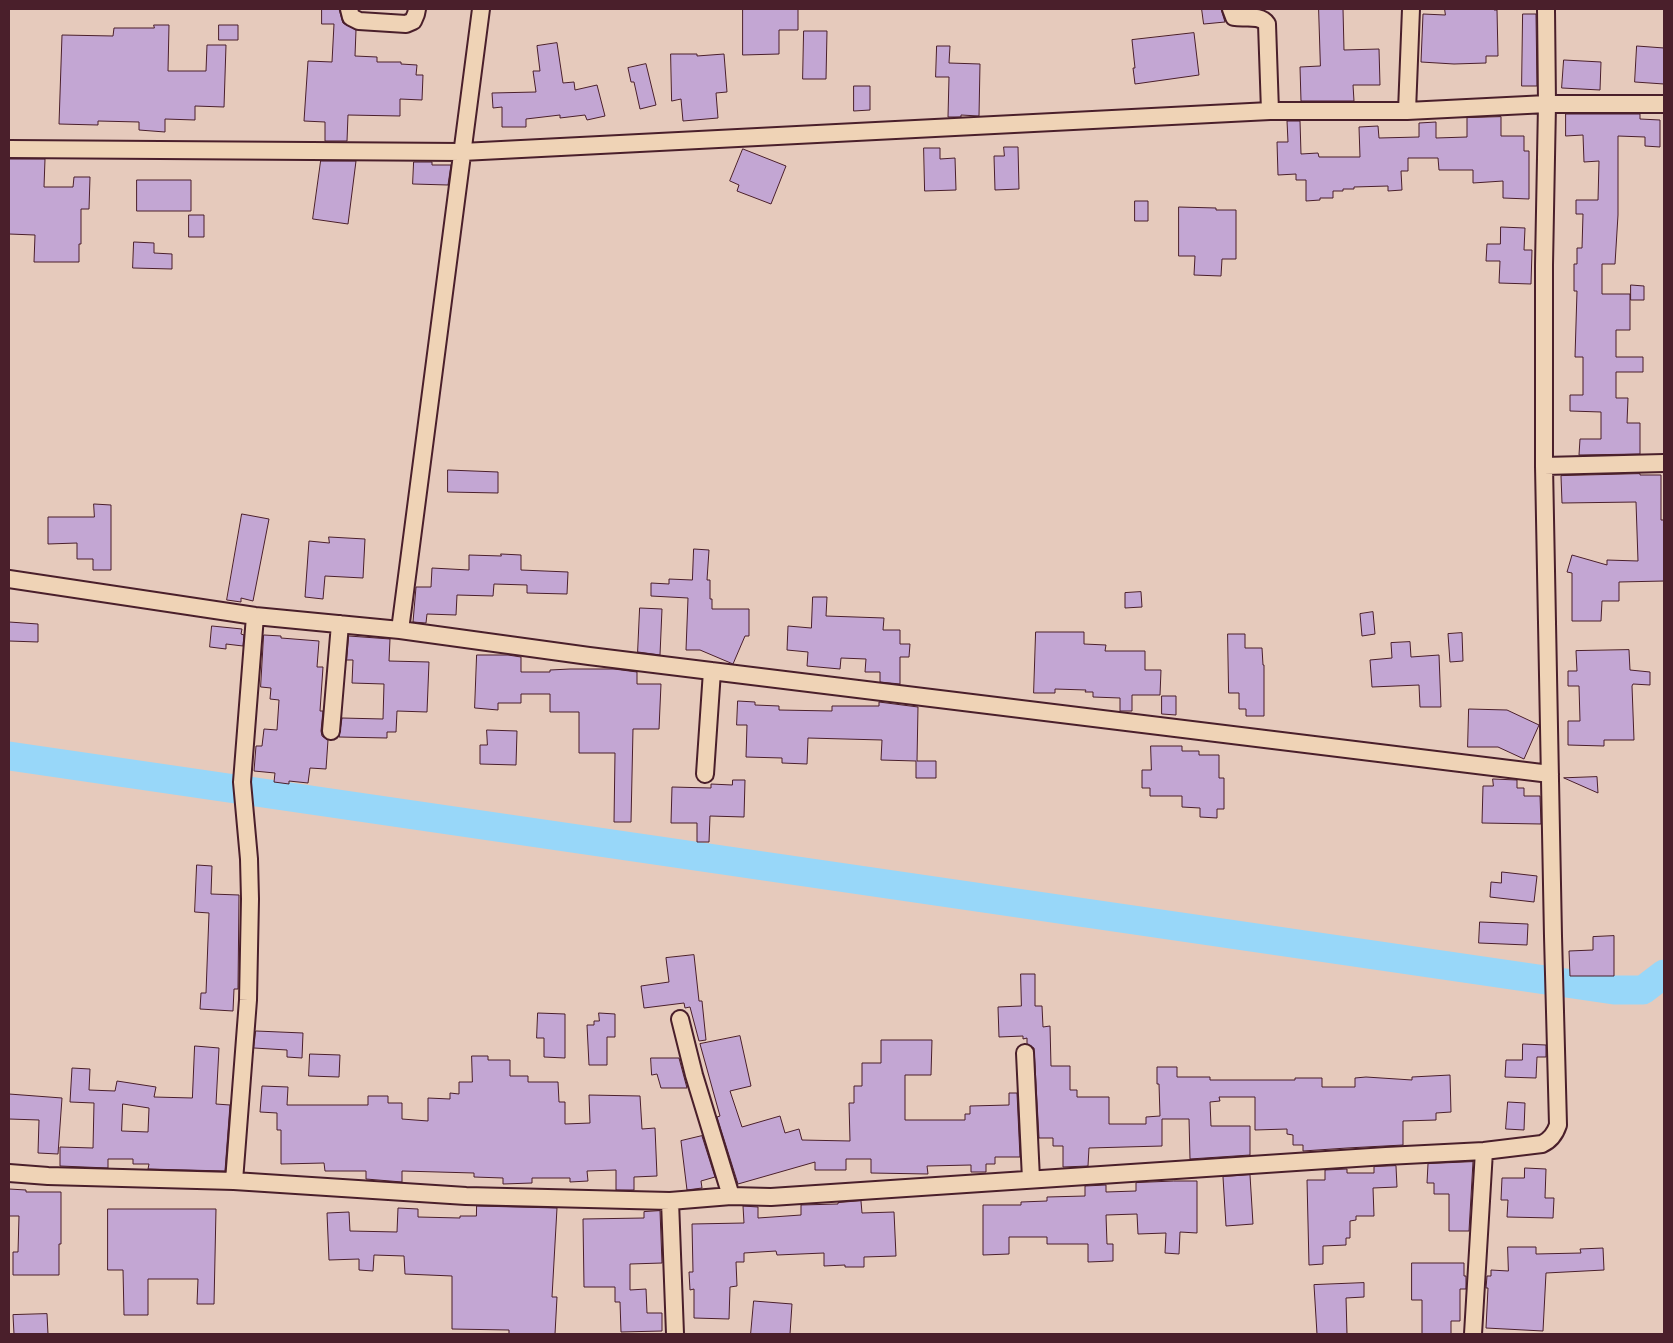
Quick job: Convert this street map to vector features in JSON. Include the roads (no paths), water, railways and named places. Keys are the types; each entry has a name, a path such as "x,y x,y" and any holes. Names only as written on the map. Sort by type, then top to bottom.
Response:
{"street":[{"path":"349,9 351,17 359,21 406,24 412,21 417,9"},
{"path":"400,630 482,9"},
{"path":"1231,9 1234,17 1259,18 1267,24 1270,112"},
{"path":"1407,111 1411,9"},
{"path":"9,1173 234,1181 466,1196 670,1201 731,1196 771,1197 1484,1151 1548,1142 1556,1132 1558,1125 1544,466 1546,9"},
{"path":"9,150 462,152 1270,112 1407,111 1547,104 1664,104"},
{"path":"1544,466 1664,463"},
{"path":"9,579 255,616 400,630 589,656 1550,774"},
{"path":"234,1181 248,1000 250,899 246,813 242,782 255,616"},
{"path":"331,731 340,624"},
{"path":"705,774 712,670"},
{"path":"680,1019 694,1075 731,1196"},
{"path":"1025,1053 1031,1179"},
{"path":"1473,1334 1484,1151"},
{"path":"670,1201 675,1334"}],"waterway":[{"path":"9,756 1614,990 1643,990 1664,974"}]}
